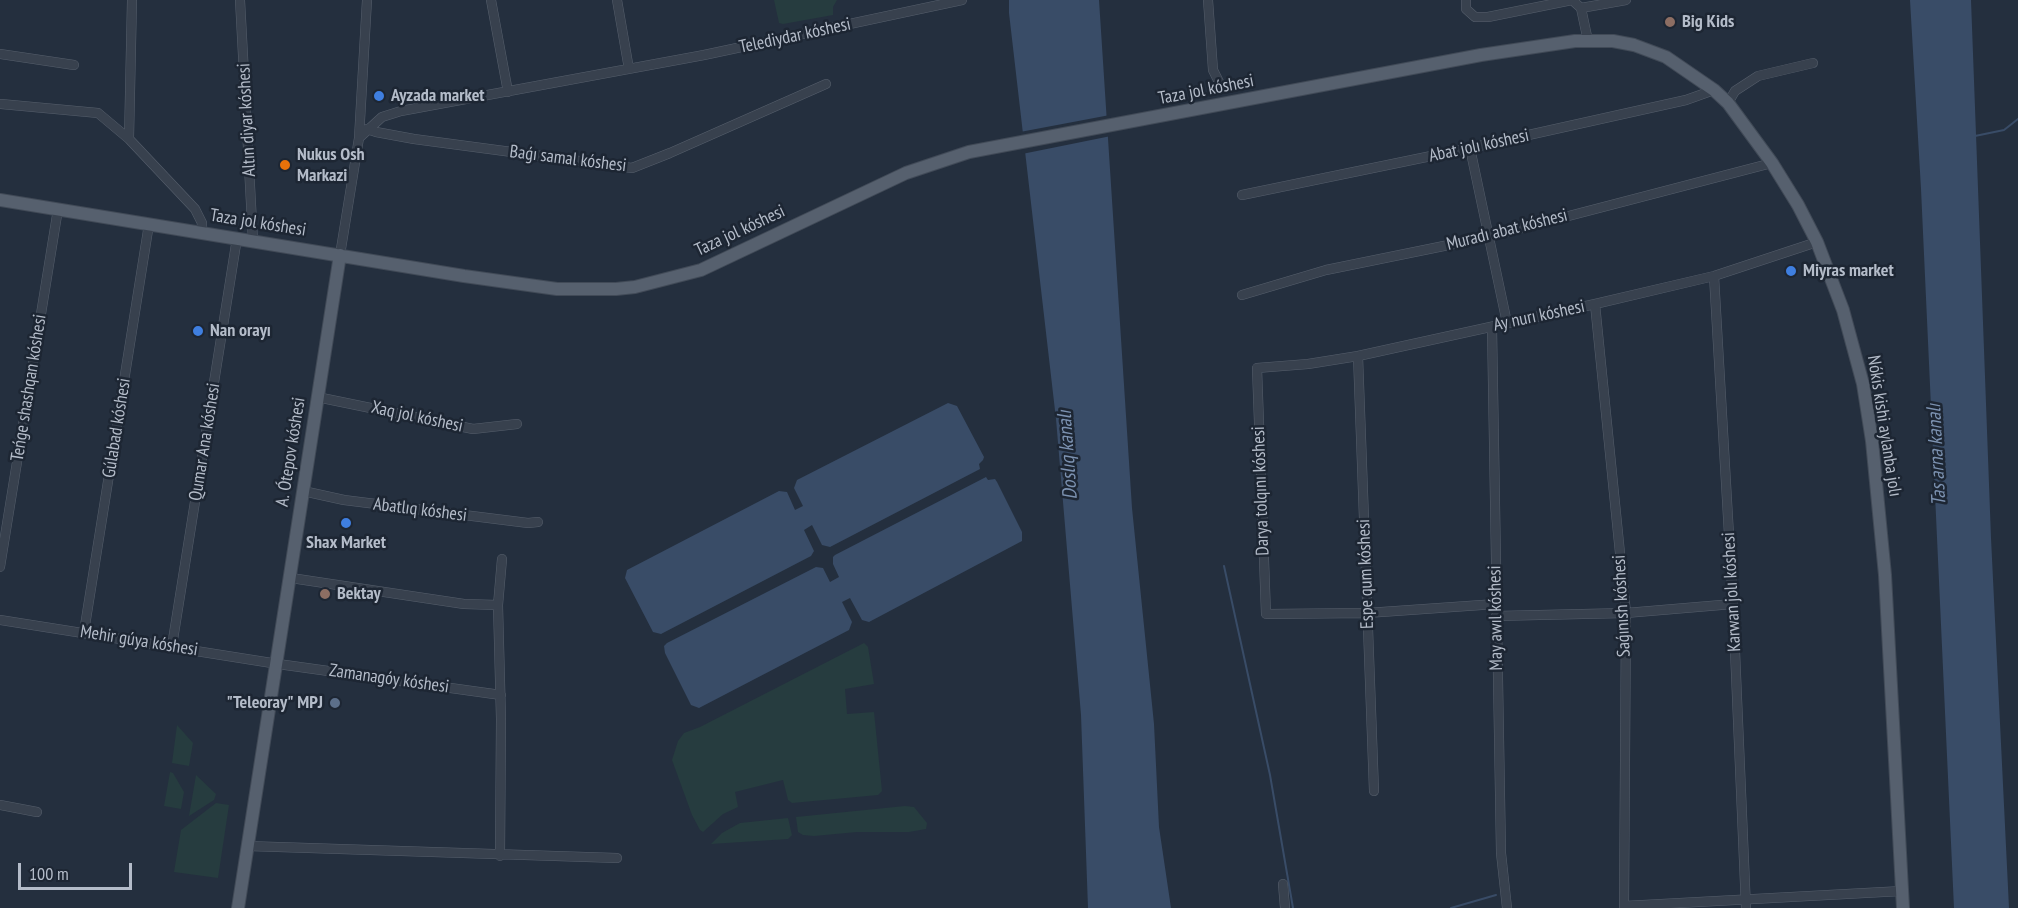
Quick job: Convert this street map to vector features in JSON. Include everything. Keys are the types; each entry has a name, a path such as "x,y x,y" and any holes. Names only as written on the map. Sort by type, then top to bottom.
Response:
{"main road":[{"name":"Nókis kishi aylanba jolı","path":"1481,55 1575,41 1613,41 1634,45 1666,57 1714,90 1728,103 1772,163 1798,205 1817,242 1844,310 1863,384 1872,441 1885,575 1903,908"},
{"name":"Taza jol kóshesi","path":"0,200 464,276 557,289 635,287 701,270 906,172 969,152 1481,55"},
{"name":"A. Ótepov kóshesi","path":"238,908 278,664 340,255"}],"street":[{"path":"129,139 132,0"},
{"name":"Altın diyar kóshesi","path":"240,0 253,241"},
{"name":"A. Ótepov kóshesi","path":"340,255 359,138 367,0"},
{"path":"491,0 508,92"},
{"path":"617,0 628,69"},
{"name":"Telediydar kóshesi","path":"359,138 382,117 401,111 803,35 962,0"},
{"path":"1208,0 1213,70 1219,82"},
{"path":"1466,4 1475,17 1481,17 1572,0 1581,8 1588,41"},
{"path":"1581,8 1626,0"},
{"path":"0,54 74,65"},
{"path":"1728,103 1735,91 1758,76 1813,63"},
{"name":"Baǵı samal kóshesi","path":"368,129 414,140 632,168 826,84"},
{"name":"Abat jolı kóshesi","path":"1242,195 1686,100 1714,90"},
{"path":"1,104 98,113 129,139 199,214 202,223 201,232"},
{"path":"1470,148 1507,323"},
{"name":"Muradı abat kóshesi","path":"1242,295 1326,270 1488,237 1772,163"},
{"name":"Teńge shashqan kóshesi","path":"0,567 58,209"},
{"name":"Gúlabad kóshesi","path":"84,632 149,224"},
{"name":"Qumar Ana kóshesi","path":"172,646 237,238"},
{"name":"Ay nurı kóshesi","path":"1257,368 1308,364 1358,356 1595,304 1714,276 1817,242"},
{"name":"Karwan jolı kóshesi","path":"1714,276 1733,604 1746,903"},
{"name":"Saǵınısh kóshesi","path":"1595,304 1626,613 1624,907"},
{"name":"May awıl kóshesi","path":"1492,327 1502,853 1507,908"},
{"name":"Espe qum kóshesi","path":"1358,356 1374,791"},
{"name":"Darya tolqını kóshesi","path":"1257,368 1266,614 1367,614"},
{"name":"Xaq jol kóshesi","path":"317,396 472,429 517,424"},
{"name":"Abatlıq kóshesi","path":"303,491 344,500 528,524 538,522"},
{"path":"500,856 501,695 498,605 502,559"},
{"path":"291,578 464,604 498,605"},
{"path":"1367,614 1496,604"},
{"path":"1496,616 1626,613 1733,604"},
{"name":"Mehir gúyа kóshesi","path":"0,620 278,664"},
{"name":"Zamanagóy kóshesi","path":"278,664 501,695"},
{"path":"0,805 37,812"},
{"path":"247,846 617,858"},
{"path":"1283,884 1285,908"},
{"path":"1624,907 1746,903 1902,891"}],"green space":[{"path":"774,0 837,0 833,7 833,15 783,24 779,23"},
{"path":"864,643 868,647 874,684 845,689 847,714 874,712 882,791 878,795 792,803 788,800 783,780 735,792 738,807 723,814 703,832 700,830 692,815 672,760 678,741 684,733"},
{"path":"177,725 193,743 189,766 172,763"},
{"path":"170,772 173,773 184,792 181,809 164,806"},
{"path":"196,775 216,794 214,800 189,816"},
{"path":"216,803 229,805 218,878 174,872 181,830"},
{"path":"914,807 927,823 926,829 909,832 857,832 814,836 798,832 796,817"},
{"path":"788,818 792,835 788,839 711,844 722,833 740,823"}],"water":[{"name":"Doslıq kanalı","path":"1009,0 1099,0 1132,508 1154,724 1159,827 1171,908 1088,908 1081,715 1056,419"},
{"name":"Tas arna kanalı","path":"1910,0 1971,0 1991,538 2009,908 1954,908 1921,189"},
{"path":"948,403 957,406 984,457 979,464 980,469 830,547 822,545 812,525 804,530 814,551 811,556 661,634 653,632 625,578 627,570 779,491 787,492 795,510 803,506 794,488 797,480"},
{"path":"986,477 988,480 995,479 997,482 1022,532 1022,541 869,622 862,620 850,598 842,602 852,622 849,630 699,708 691,705 665,653 664,646 667,643 816,567 823,568 830,582 839,577 833,564 835,555"}],"pier":[{"path":"1110,115 1111,136 1022,154 1020,132"}],"waterway":[{"path":"1975,136 2004,130 2018,119"},
{"path":"1224,566 1270,775 1293,908"},
{"path":"1451,908 1496,895"}],"place":[{"name":"Big Kids","path":"1670,22"},
{"name":"Ayzada market","path":"379,96"},
{"name":"Nukus Osh Markazi","path":"285,165"},
{"name":"Miyras market","path":"1791,271"},
{"name":"Nan orayı","path":"198,331"},
{"name":"Shax Market","path":"346,523"},
{"name":"Bektay","path":"325,594"},
{"name":"\"Teleoray\" MPJ","path":"335,703"}]}
